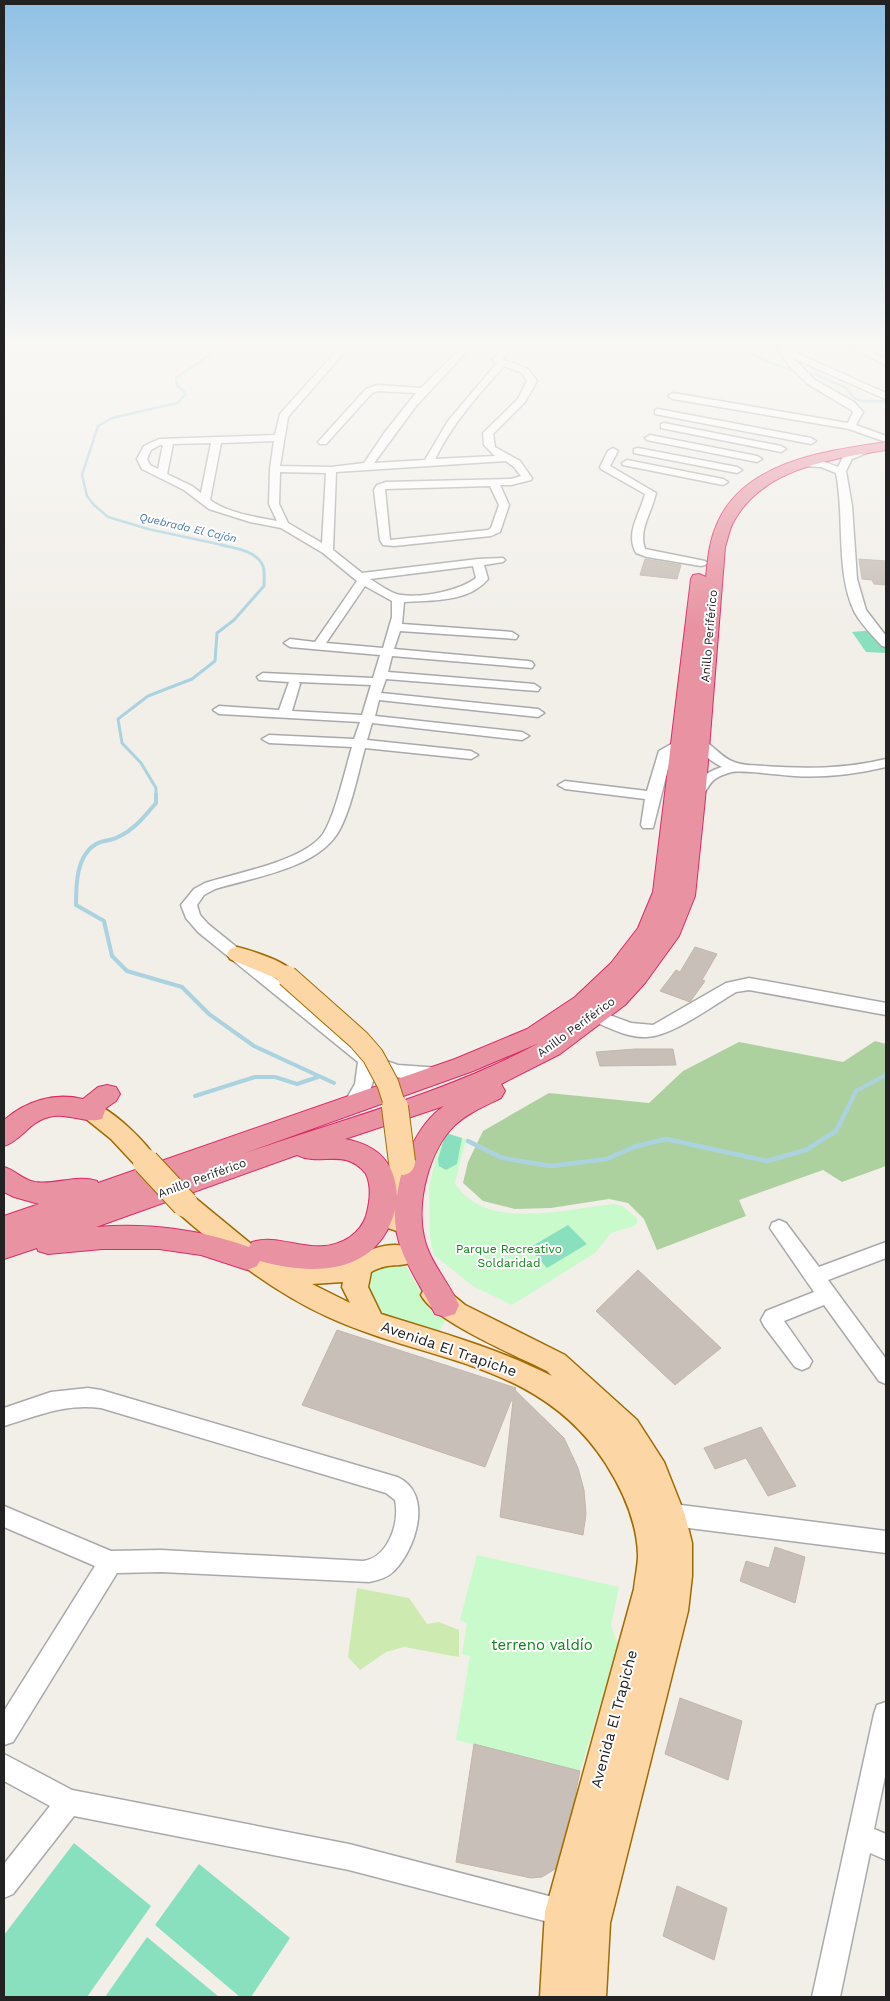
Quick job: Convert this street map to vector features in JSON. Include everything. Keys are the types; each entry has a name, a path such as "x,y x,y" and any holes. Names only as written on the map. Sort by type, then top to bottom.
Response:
{"highway":[{"name":"Anillo Periférico","path":"4,1227 140,1172 352,1105 446,1071 536,1035 582,1003 619,969 648,930 664,892 690,743 717,547 723,529 732,513 744,498 777,474 803,463 883,443"},
{"name":"Anillo Periférico","path":"4,1248 271,1154 474,1086 551,1048 617,999 637,977 668,936 684,896 695,799 690,743 701,563 708,522 718,506 732,492 758,474 779,464 813,452 883,443"},
{"path":"451,1309 410,1237 409,1212 412,1188 431,1136 446,1118 551,1060 570,1047 589,1020"},
{"path":"4,1136 14,1124 28,1114 48,1107 74,1107 100,1103"},
{"path":"4,1248 72,1240 161,1238 196,1242 254,1254 314,1258 337,1256 355,1248 369,1237 376,1228 383,1206 384,1184 374,1163 359,1153 336,1148 271,1154"},
{"path":"4,1178 13,1186 26,1192 38,1194 140,1172"}],"main road":[{"name":"Avenida El Trapiche","path":"237,954 266,965 286,976 357,1038 376,1060 386,1079 395,1108 402,1143 402,1162 396,1203 397,1230 404,1256 426,1289 451,1309 556,1363 627,1429 654,1471 658,1513 649,1589 562,1912 558,1997"},
{"name":"Avenida El Trapiche","path":"100,1103 140,1172 254,1254 307,1295 372,1324 438,1342 528,1376 569,1402 604,1436 634,1484 658,1513 676,1543 677,1576 673,1611 592,1923 588,1997"},
{"path":"254,1254 293,1269 321,1274 360,1266 373,1257 389,1254 404,1256"},
{"path":"360,1266 355,1287 372,1324"},
{"path":"438,1342 450,1329 451,1309"}],"street":[{"path":"167,441 152,444 145,450 142,457 143,464 146,467 188,488 213,507 236,515 284,525 327,551 361,578 398,599 460,594 475,586 482,579 478,562"},
{"path":"162,474 169,441"},
{"path":"205,500 216,441"},
{"path":"279,441 275,469 274,504 284,525"},
{"path":"367,466 382,441"},
{"path":"428,462 440,441"},
{"path":"488,441 488,446 493,452 515,463 526,478 511,482 493,482 381,487 379,490 385,540 387,543 394,544 491,533 496,530 504,505 493,482"},
{"path":"668,441 757,459"},
{"path":"674,472 702,441"},
{"path":"735,441 781,450"},
{"path":"883,443 848,457 841,470 846,490 849,556 854,592 860,610 886,643"},
{"path":"612,451 605,467 651,493 647,509 640,522 636,540 640,551 647,554 701,563"},
{"path":"638,451 737,470"},
{"path":"275,469 332,470 367,466 506,458"},
{"path":"627,463 722,482"},
{"path":"803,463 822,464 841,470"},
{"path":"327,551 332,470"},
{"path":"319,644 361,578 499,560"},
{"path":"398,599 396,627 381,679 374,696 334,827 327,840 319,848 297,860 210,886 199,892 189,906 194,919 366,1060 393,1072 409,1074 446,1071"},
{"path":"396,627 512,636"},
{"path":"290,643 319,644 528,665"},
{"path":"263,677 381,679 534,688"},
{"path":"284,714 294,684"},
{"path":"374,696 538,713"},
{"path":"219,710 367,719 522,736"},
{"path":"269,739 360,744 471,755"},
{"path":"648,825 666,751 690,743 736,768"},
{"path":"695,799 697,790 707,779 722,770 736,768 808,774 832,773 866,768 886,762"},
{"path":"565,785 654,796"},
{"path":"589,1020 650,1032 662,1028 732,987 749,984 886,1009"},
{"path":"352,1105 365,1083 366,1060"},
{"path":"779,1228 886,1375"},
{"path":"814,1277 886,1250"},
{"path":"802,1361 771,1320 773,1317 827,1295"},
{"path":"4,1418 63,1398 80,1396 101,1399 396,1487 403,1493 406,1499 408,1513 397,1546 390,1558 381,1567 367,1572 161,1561 111,1562 4,1516"},
{"path":"658,1513 886,1542"},
{"path":"4,1733 111,1562"},
{"path":"826,1997 886,1714"},
{"path":"4,1767 69,1802 349,1857 562,1912 592,1923"},
{"path":"4,1885 69,1802"},
{"path":"860,1836 886,1848"}],"green space":[{"path":"874,630 886,644 886,653 866,652 852,632"},
{"path":"875,1041 886,1044 886,1166 842,1182 823,1170 739,1200 746,1216 657,1250 644,1219 628,1203 609,1199 551,1208 515,1209 483,1201 463,1183 468,1162 483,1131 549,1093 649,1103 683,1071 739,1042 843,1062"},
{"name":"Parque Recreativo Soldaridad","path":"442,1132 466,1139 455,1183 469,1198 486,1208 506,1213 528,1214 614,1204 622,1206 637,1218 637,1223 634,1226 611,1233 595,1253 512,1305 473,1286 434,1255 430,1237 429,1187"},
{"path":"446,1133 462,1138 457,1164 446,1170 439,1166 438,1159"},
{"path":"568,1225 587,1244 547,1268 529,1248"},
{"path":"403,1260 416,1284 449,1312 437,1337 374,1318 361,1273"},
{"name":"terreno valdío","path":"477,1555 619,1587 611,1625 618,1646 580,1771 456,1740 470,1656 462,1654 467,1623 460,1620"},
{"path":"357,1588 409,1598 427,1624 439,1622 459,1630 459,1657 404,1647 386,1652 360,1670 348,1657"},
{"path":"74,1843 151,1906 87,1997 4,1997 4,1935"},
{"path":"199,1864 290,1938 251,1997 240,1997 155,1925"},
{"path":"147,1937 219,1997 105,1997"}],"building":[{"path":"645,559 681,565 677,579 640,575"},
{"path":"859,559 886,561 886,585 874,584 872,580 862,579"},
{"path":"695,947 717,954 702,980 705,981 690,1002 660,991 676,970 680,972"},
{"path":"673,1049 676,1065 600,1066 596,1052"},
{"path":"638,1270 721,1348 675,1385 596,1311"},
{"path":"337,1330 516,1388 515,1390 564,1438 578,1468 584,1490 586,1514 583,1535 500,1517 513,1401 511,1401 485,1467 302,1405"},
{"path":"761,1427 796,1486 768,1496 746,1458 715,1469 704,1448"},
{"path":"775,1547 805,1557 795,1603 740,1581 746,1561 769,1568"},
{"path":"680,1698 742,1721 728,1780 665,1754"},
{"path":"474,1744 580,1771 574,1801 555,1869 542,1877 531,1878 456,1862"},
{"path":"677,1886 727,1908 714,1960 663,1936"}],"waterway":[{"name":"Quebrada El Cajón","path":"93,441 82,475 87,496 108,517 148,529 227,546"},
{"name":"Quebrada El Cajón","path":"221,545 227,546"},
{"name":"Quebrada El Cajón","path":"227,546 245,551 260,561 264,568 264,586 234,620 217,633 215,661 192,679 148,696 118,719 122,743 141,763 156,788 156,803 134,827 124,834 96,844 89,849 78,871 76,905 104,921 112,956 127,971 182,987 209,1014 254,1046 334,1083"},
{"path":"468,1141 502,1158 551,1166 607,1159 634,1147 666,1139 767,1161 806,1150 836,1131 856,1091 886,1075"},
{"path":"195,1096 255,1077 275,1077 297,1084 318,1077"}]}
